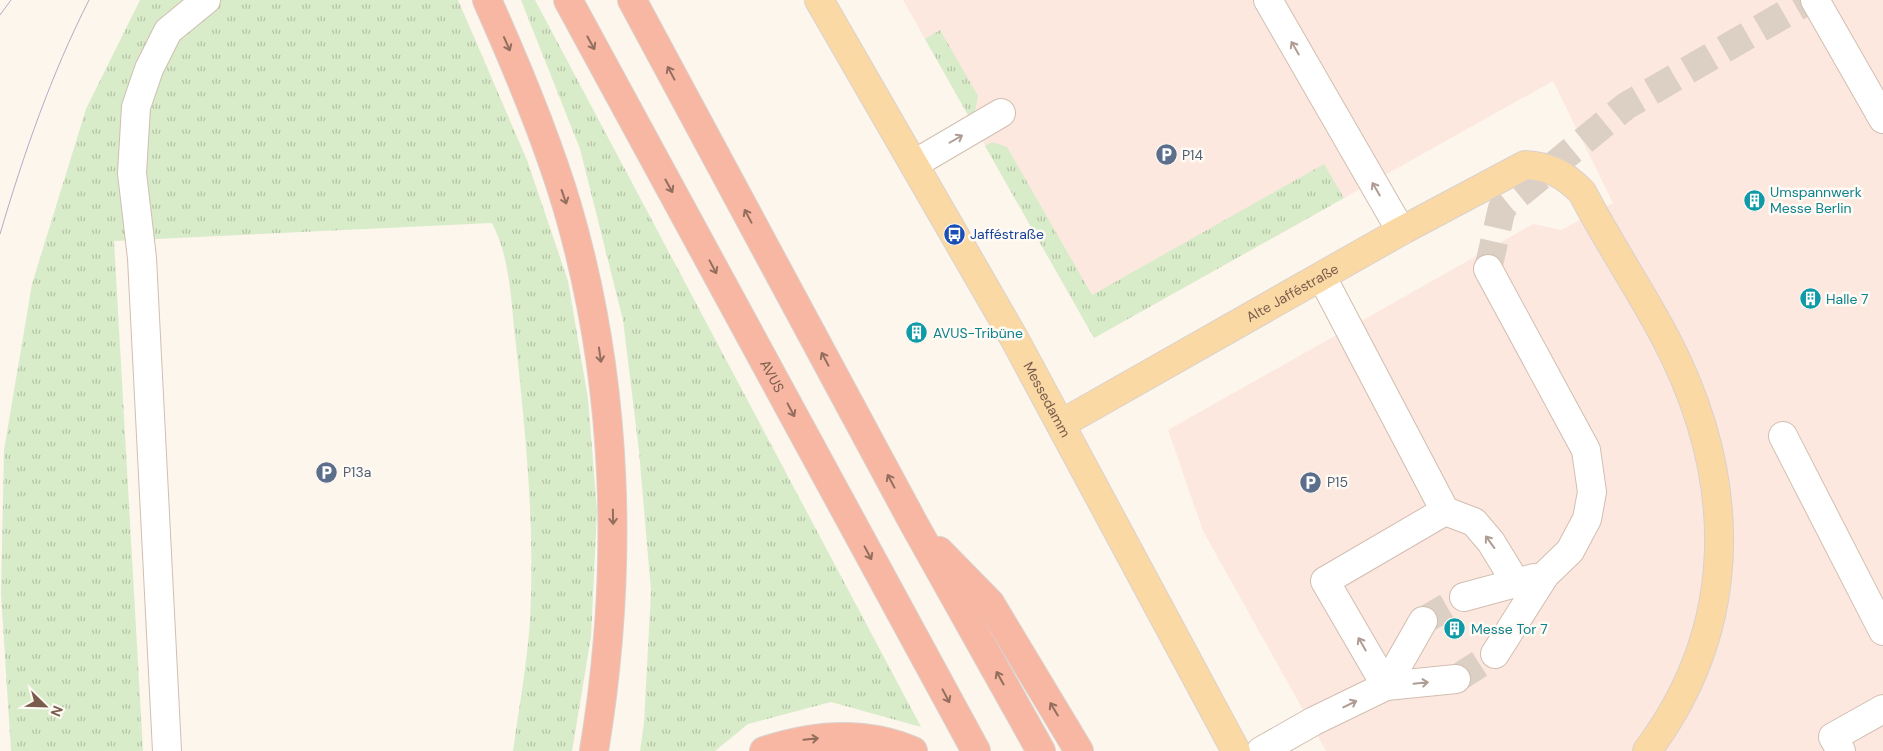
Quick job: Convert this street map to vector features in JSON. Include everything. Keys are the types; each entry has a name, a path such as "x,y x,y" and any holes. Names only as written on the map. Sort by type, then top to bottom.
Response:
{"highway":[{"path":"487,0 512,57 567,206 596,327 605,391 611,459 612,542 608,659 594,751"},
{"name":"AVUS","path":"568,0 976,751"},
{"path":"632,0 914,524 1040,751"},
{"path":"914,524 990,603 1079,751"},
{"path":"764,751 796,740 839,736 898,744 913,751"}],"main road":[{"name":"Messedamm","path":"819,0 914,164 1060,424 1236,751"},
{"name":"Alte Jafféstraße","path":"1060,424 1400,231 1525,165 1543,166 1556,172 1570,180 1582,192 1665,337 1695,406 1713,466 1719,517 1720,546 1714,602 1707,629 1688,683 1674,710 1647,751"}],"lane":[{"path":"167,751 142,258 132,173 136,107 149,69 168,30 206,0"},
{"path":"1268,0 1400,231"},
{"path":"1816,0 1883,119"},
{"path":"914,164 1001,113"},
{"path":"1488,270 1586,450 1592,492 1587,519 1570,551 1545,575 1495,654"},
{"path":"1322,277 1361,372 1445,511 1474,522 1491,542 1516,583"},
{"path":"1783,436 1883,631"},
{"path":"1386,686 1325,582 1445,511"},
{"path":"1464,596 1545,575"},
{"path":"1386,686 1423,620"},
{"path":"1261,751 1314,721 1386,686 1456,679"},
{"path":"1841,751 1833,737 1883,709"}],"shaded area":[{"path":"903,0 1883,0 1883,751 1326,751 1203,531 1168,430 1533,224 1561,230 1613,203 1553,81 1094,338"}],"green space":[{"path":"140,0 458,0 527,160 568,281 588,399 597,511 591,637 572,751 513,751 530,620 529,482 507,267 492,223 114,241 143,751 11,751 1,594 4,450 32,284 86,109"},
{"path":"521,0 535,0 921,727 831,702 748,724 715,751 640,751 644,723 651,591 639,451 623,320 580,149"},
{"path":"940,30 978,96 975,111 968,115 925,39"},
{"path":"992,142 1007,147 1092,295 1324,164 1344,198 1094,338 985,146"}],"tunnel":[{"path":"1488,269 1502,208 1626,106 1809,0"},
{"path":"1423,621 1464,597"},
{"path":"1456,679 1495,654"}],"tram line":[{"path":"0,15 11,0"},
{"path":"0,234 50,86 89,0"}],"place":[{"name":"P14","path":"1166,155"},
{"name":"Umspannwerk Messe Berlin","path":"1754,200"},
{"name":"Jafféstraße","path":"954,234"},
{"name":"Halle 7","path":"1810,299"},
{"name":"AVUS-Tribüne","path":"917,333"},
{"name":"P13a","path":"327,472"},
{"name":"P15","path":"1311,482"},
{"name":"Messe Tor 7","path":"1455,629"}]}
